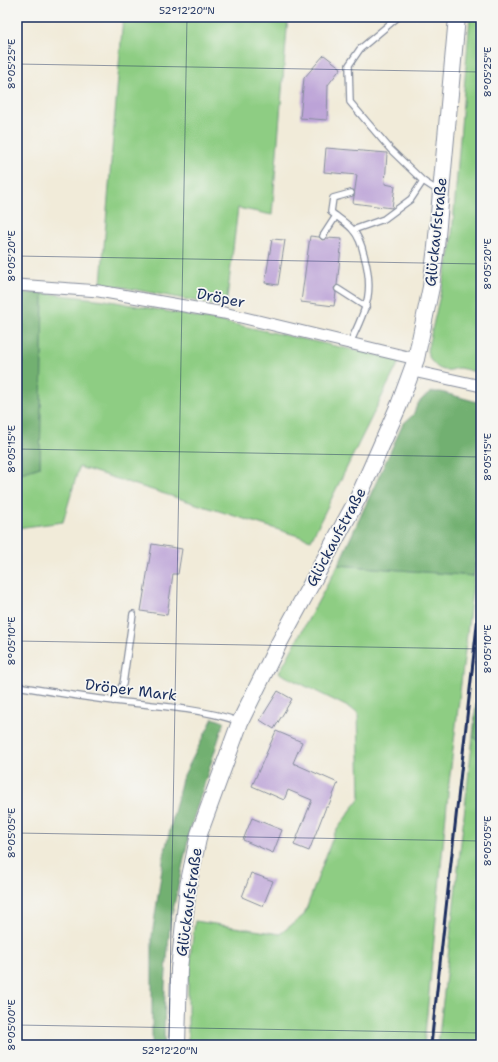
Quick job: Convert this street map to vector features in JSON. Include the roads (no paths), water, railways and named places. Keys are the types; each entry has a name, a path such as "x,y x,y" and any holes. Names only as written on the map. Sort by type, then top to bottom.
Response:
{"main road":[{"name":"Glückaufstraße","path":"176,1045 179,969 188,886 199,834 240,722 278,645 358,498 414,365 431,287 457,17"}],"street":[{"name":"Dröper","path":"17,285 85,290 115,294 224,313 350,344 481,386"}],"lane":[{"path":"398,17 360,49 349,65 350,102 391,150 423,181 440,192"},
{"path":"353,230 384,219 411,199 423,181"},
{"path":"350,344 366,307 368,298 369,284 367,266 361,242 353,230 331,212 333,198 351,193"},
{"path":"323,236 336,216"},
{"path":"338,289 366,307"},
{"path":"113,701 123,684 133,614"},
{"name":"Dröper Mark","path":"17,686 113,701 197,711 240,722"}],"railway":[{"path":"431,1045 481,589"}]}
